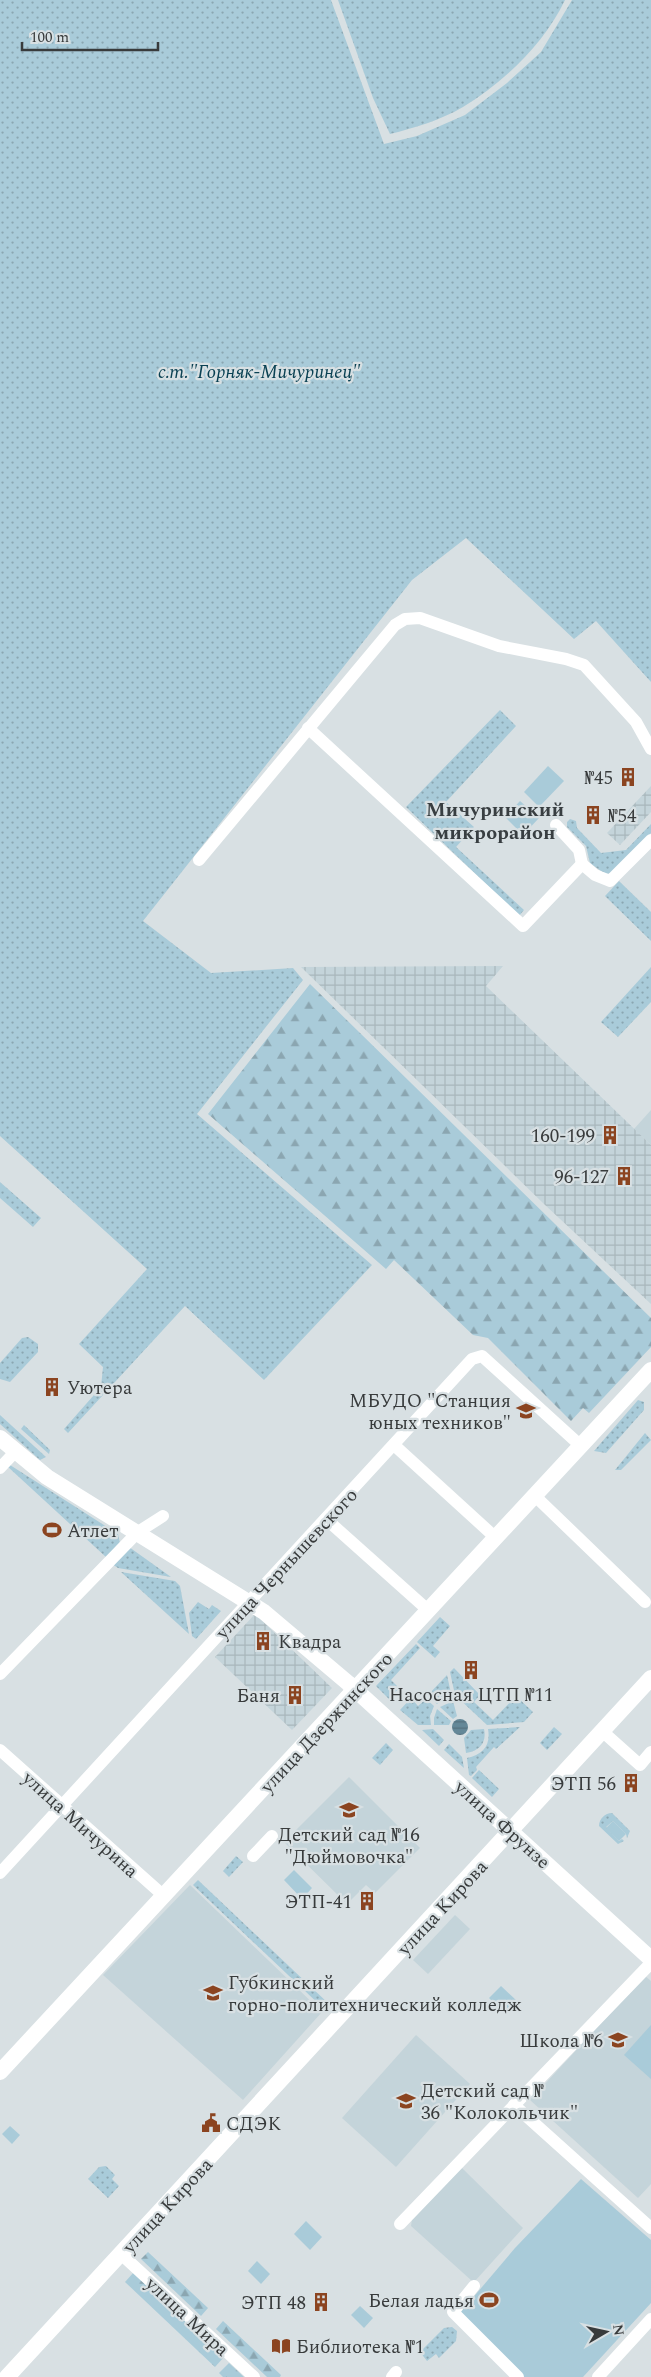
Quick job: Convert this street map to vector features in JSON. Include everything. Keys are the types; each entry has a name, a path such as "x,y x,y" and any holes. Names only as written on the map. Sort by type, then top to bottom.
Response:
{"main road":[{"name":"улица Дзержинского","path":"0,2072 651,1370"},
{"name":"улица Фрунзе","path":"0,1438 47,1477 264,1612 356,1690 651,1958"},
{"name":"улица Кирова","path":"7,2377 651,1678"}],"street":[{"path":"199,860 395,626 405,620 420,618 499,646 526,653 566,659 584,665 636,722 651,749"},
{"path":"308,728 523,926 582,864"},
{"path":"556,825 580,850 582,864 595,874 610,881 651,840"},
{"name":"улица Чернышевского","path":"0,1873 394,1446 472,1358 482,1356 582,1446"},
{"path":"394,1446 496,1538"},
{"path":"0,1468 15,1452"},
{"path":"535,1496 644,1602"},
{"path":"0,1674 138,1532 163,1516"},
{"path":"326,1520 429,1610"},
{"path":"602,1731 640,1765 651,1752"},
{"name":"улица Мичурина","path":"0,1750 164,1896"},
{"path":"253,1856 272,1836"},
{"path":"400,2224 651,1963"},
{"path":"514,2105 651,2228"},
{"name":"улица Мира","path":"121,2254 254,2377"},
{"path":"474,2286 453,2312 518,2377"},
{"path":"598,2377 651,2319"}],"shaded area":[{"path":"651,786 651,812 620,845 607,833"},
{"path":"503,966 486,986 651,1145 651,1304 544,1204 301,967"},
{"path":"651,1110 651,1145 634,1129"},
{"path":"255,1614 332,1688 292,1730 215,1657"},
{"path":"460,1719 468,1727 460,1735 452,1727"},
{"name":"Детский сад №16 \"Дюймовочка\"","path":"349,1777 420,1848 375,1893 366,1885 347,1904 284,1842"},
{"name":"Губкинский горно-политехнический колледж","path":"190,1885 322,2012 243,2100 103,1975"},
{"path":"455,1915 470,1929 428,1974 413,1960"},
{"name":"Школа №6","path":"645,1976 651,1981 651,2184 638,2198 530,2100"},
{"name":"Детский сад № 36 \"Колокольчик\"","path":"416,2035 470,2084 396,2167 342,2118"},
{"path":"461,2167 523,2228 475,2281 472,2281 411,2226 412,2219"}],"green space":[{"name":"с.т.\"Горняк-Мичуринец\"","path":"0,0 331,0 384,144 417,136 465,115 507,83 541,52 572,0 651,0 651,682 596,621 574,639 466,538 412,580 143,921 211,973 293,968 303,980 197,1114 372,1265 264,1380 185,1306 68,1433 64,1429 101,1387 103,1367 79,1344 147,1269 0,1136"},
{"path":"338,0 565,0 546,32 534,47 522,61 493,86 463,107 446,116 390,134 373,98"},
{"path":"500,710 516,726 446,802 474,827 456,847 524,910 519,916 406,807"},
{"path":"548,766 564,781 539,807 524,792"},
{"path":"520,801 539,818 523,835 505,817"},
{"path":"570,819 576,821 577,828 601,853 626,850 651,824 651,833 613,873 605,874 590,863 586,846 567,827 567,822"},
{"path":"619,881 651,912 651,941 605,896"},
{"path":"651,967 651,1002 618,1037 601,1022"},
{"path":"310,984 651,1318 651,1347 589,1413 583,1408 571,1421 488,1338 473,1335 394,1260 386,1269 208,1114"},
{"path":"0,1182 41,1218 33,1227 0,1198"},
{"path":"28,1337 38,1344 38,1352 10,1382 0,1379 0,1363 22,1338"},
{"path":"638,1400 644,1402 644,1410 606,1453 594,1451"},
{"path":"0,1415 46,1457 40,1460 0,1424"},
{"path":"24,1425 50,1450 49,1454 21,1429"},
{"path":"645,1433 651,1440 621,1470 615,1470"},
{"path":"10,1465 118,1534 120,1543 107,1558 7,1466"},
{"path":"129,1547 171,1577 118,1568 112,1564"},
{"path":"121,1572 175,1581 180,1586 189,1634"},
{"path":"198,1602 209,1609 212,1605 221,1611 196,1639 192,1636 189,1613"},
{"path":"440,1617 450,1626 433,1646 440,1652 435,1658 417,1642"},
{"path":"416,1644 420,1648 391,1680 399,1688 389,1699 376,1686"},
{"path":"454,1668 480,1695 474,1702 493,1720 516,1696 533,1712 524,1722 487,1725 455,1695 450,1672"},
{"path":"447,1675 452,1698 444,1698 437,1704 428,1695"},
{"path":"411,1698 418,1706 426,1699 434,1706 430,1716 431,1725 418,1725 400,1710"},
{"path":"453,1701 457,1716 453,1719 440,1707"},
{"path":"437,1709 451,1721 449,1725 434,1725"},
{"path":"520,1727 496,1749 494,1747 476,1767 477,1770 471,1776 469,1775 467,1758 473,1757 485,1748 489,1735 488,1729"},
{"path":"554,1727 562,1734 547,1750 540,1743"},
{"path":"433,1729 444,1740 439,1746 422,1730"},
{"path":"484,1729 485,1734 481,1745 475,1750 466,1753 464,1738 471,1730"},
{"path":"386,1743 393,1750 380,1765 372,1758"},
{"path":"449,1744 462,1757 464,1768 444,1750"},
{"path":"479,1770 499,1789 492,1797 472,1778"},
{"path":"612,1813 630,1831 627,1838 626,1834 613,1821 606,1827 619,1841 622,1839 624,1841 618,1844 599,1826 603,1817"},
{"path":"613,1821 626,1834 619,1841 606,1828"},
{"path":"236,1856 243,1862 229,1877 223,1871"},
{"path":"294,1870 312,1888 302,1899 284,1880"},
{"path":"198,1880 329,2004 324,2009 193,1885"},
{"path":"501,1986 518,2002 506,2015 489,1998"},
{"path":"651,2025 651,2079 624,2055"},
{"path":"10,2126 20,2135 12,2144 2,2134"},
{"path":"106,2166 115,2175 112,2179 119,2186 108,2198 88,2179 99,2167"},
{"path":"581,2179 651,2240 651,2303 583,2377 521,2377 460,2313 515,2248"},
{"path":"306,2221 322,2237 310,2250 294,2234"},
{"path":"148,2252 208,2308 201,2316 141,2259"},
{"path":"257,2261 270,2274 261,2284 248,2271"},
{"path":"134,2272 224,2357 215,2367 125,2282"},
{"path":"360,2306 373,2318 364,2328 351,2315"},
{"path":"223,2321 281,2375 280,2377 267,2377 216,2329"},
{"path":"452,2327 457,2331 456,2341 439,2358 436,2354 427,2361 420,2352 444,2328"},
{"path":"229,2363 244,2377 223,2377 219,2373"}],"place":[{"name":"№45","path":"628,777"},
{"name":"№54","path":"593,815"},
{"name":"160-199","path":"610,1135"},
{"name":"96-127","path":"624,1176"},
{"name":"Уютера","path":"52,1387"},
{"name":"МБУДО \"Станция юных техников\"","path":"526,1411"},
{"name":"Атлет","path":"52,1530"},
{"name":"Квадра","path":"263,1641"},
{"name":"Насосная ЦТП №11","path":"471,1670"},
{"name":"Баня","path":"295,1695"},
{"name":"ЭТП 56","path":"631,1783"},
{"name":"Детский сад №16 \"Дюймовочка\"","path":"349,1810"},
{"name":"ЭТП-41","path":"367,1901"},
{"name":"Губкинский горно-политехнический колледж","path":"213,1993"},
{"name":"Школа №6","path":"618,2040"},
{"name":"Детский сад № 36 \"Колокольчик\"","path":"406,2101"},
{"name":"СДЭК","path":"211,2123"},
{"name":"Белая ладья","path":"489,2300"},
{"name":"ЭТП 48","path":"321,2302"},
{"name":"Библиотека №1","path":"281,2346"}],"district":[{"name":"Мичуринский микрорайон","path":"495,820"}]}
